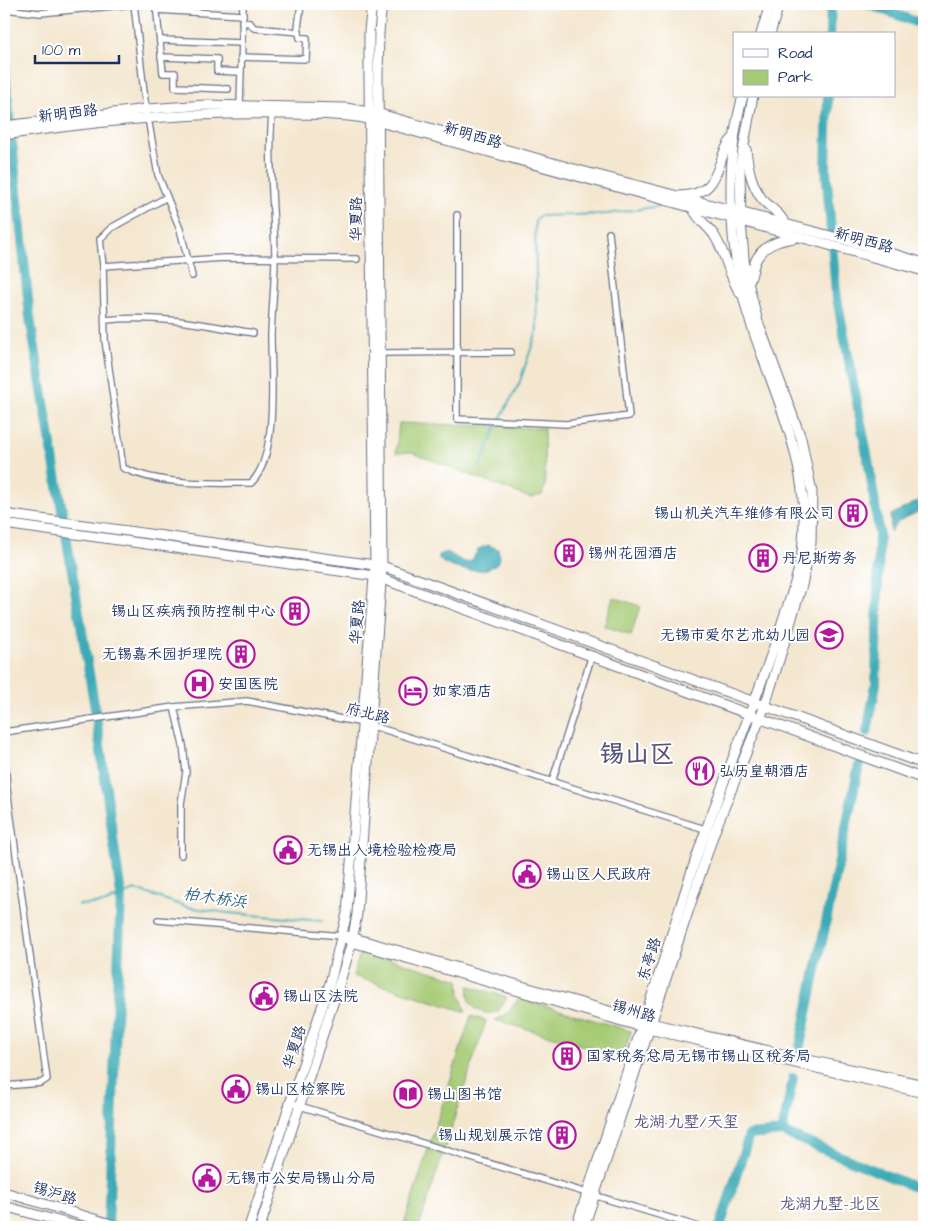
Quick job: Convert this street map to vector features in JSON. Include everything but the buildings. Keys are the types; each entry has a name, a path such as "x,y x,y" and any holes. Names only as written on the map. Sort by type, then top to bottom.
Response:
{"street":[{"path":"4,9 40,13 134,4 148,114 158,174 180,228 192,276"},
{"path":"193,4 193,12"},
{"path":"240,106 243,4"},
{"path":"241,57 306,59 306,38 300,38 299,32 301,4"},
{"path":"329,4 338,4"},
{"name":"华夏路","path":"260,1227 352,939 357,914 367,725 379,566 376,353 369,115 369,31 372,4"},
{"name":"华夏路","path":"376,353 380,118 378,32 382,4"},
{"path":"762,32 770,4"},
{"path":"771,32 779,4"},
{"path":"228,89 174,87 174,73 163,73 156,7 193,12 243,15"},
{"path":"242,22 250,23 254,28 299,32"},
{"path":"160,40 242,43"},
{"path":"161,57 217,59 217,71 240,72"},
{"path":"743,98 734,137 737,270 751,327 794,440 804,493 804,543 795,583 760,704"},
{"path":"753,98 740,166 737,217 748,283 758,322 801,438 812,492 811,544 802,585 760,704"},
{"name":"新明西路","path":"4,126 25,128 240,106 346,108 674,196 800,237 815,236"},
{"name":"新明西路","path":"148,114 369,115"},
{"path":"167,197 111,228 100,239 103,266 105,340 123,468 133,473 195,483 250,483 259,475 266,451 271,419 271,333 275,257 272,114"},
{"name":"新明西路","path":"380,118 692,207 786,226 924,271"},
{"name":"新明西路","path":"4,135 25,128"},
{"path":"745,131 750,173 754,185 762,199 784,219 786,226"},
{"path":"674,196 686,196 705,188 717,175 728,142 734,137"},
{"path":"692,207 696,217 715,236 732,280 743,296"},
{"path":"457,215 457,419 566,424 629,416 610,233"},
{"path":"748,283 753,275 757,259 766,247 780,240 800,237"},
{"name":"新明西路","path":"846,245 924,263"},
{"path":"103,266 188,260 275,257 358,259"},
{"path":"105,320 140,317 171,319 253,333"},
{"path":"376,353 511,352"},
{"path":"4,514 379,566 924,764"},
{"path":"4,524 378,577 591,658 924,779"},
{"path":"552,782 591,658"},
{"name":"府北路","path":"4,732 174,707 247,701 367,725 710,831"},
{"name":"东亭路","path":"584,1227 591,1194 710,831 750,715 760,704"},
{"name":"东亭路","path":"710,831 760,718 760,704"},
{"path":"174,707 183,745 186,772 181,804 181,854"},
{"name":"华夏路","path":"249,1227 330,983 342,936 347,913 367,725"},
{"path":"4,747 7,788 47,1079 41,1083 4,1086"},
{"name":"锡州路","path":"158,920 342,936 646,1025 924,1092"},
{"name":"锡州路","path":"646,1025 924,1085"},
{"path":"290,1103 699,1227"},
{"name":"锡沪路","path":"4,1192 121,1227"},
{"name":"东亭路","path":"576,1227 591,1194"},
{"name":"锡沪路","path":"4,1206 80,1227"}],"green space":[{"path":"399,423 544,428 545,485 542,495 530,498 411,452 396,453"},
{"path":"613,597 640,606 631,635 604,626"},
{"path":"361,950 459,980 460,995 466,1012 353,976"},
{"path":"469,986 507,997 498,1012 485,1013 472,1005"},
{"path":"519,998 631,1031 623,1057 495,1020 509,1012"},
{"path":"471,1016 486,1021 419,1227 403,1227"}],"water":[{"path":"924,498 924,509 899,521 890,532 891,515"},
{"path":"488,545 498,549 500,557 496,564 489,568 481,570 460,569 439,559 439,555 447,552 468,562 475,556 478,549"}],"waterway":[{"path":"830,32 831,4"},
{"path":"868,4 924,25"},
{"path":"4,64 30,318 95,709 121,895 108,1227"},
{"path":"828,98 826,168 836,293 869,465 879,532 876,684 867,732"},
{"path":"500,419 519,384 537,331 535,221 539,216 607,214 660,206"},
{"path":"480,467 498,423"},
{"path":"800,1046 859,765"},
{"name":"柏木桥浜","path":"79,905 106,903 136,890 187,907 227,913 322,921"},
{"path":"793,1078 782,1132 924,1191"},
{"path":"720,1227 749,1135 782,1132"}],"place":[{"name":"锡山机关汽车维修有限公司","path":"853,513"},
{"name":"锡州花园酒店","path":"569,553"},
{"name":"丹尼斯劳务","path":"763,558"},
{"name":"锡山区疾病预防控制中心","path":"295,611"},
{"name":"无锡市爱尔艺术幼儿园","path":"829,635"},
{"name":"无锡嘉禾园护理院","path":"241,654"},
{"name":"安国医院","path":"199,684"},
{"name":"如家酒店","path":"413,691"},
{"name":"弘历皇朝酒店","path":"700,771"},
{"name":"无锡出入境检验检疫局","path":"288,850"},
{"name":"锡山区人民政府","path":"527,874"},
{"name":"锡山区法院","path":"264,996"},
{"name":"国家税务总局无锡市锡山区税务局","path":"567,1056"},
{"name":"锡山区检察院","path":"236,1089"},
{"name":"锡山图书馆","path":"408,1094"},
{"name":"锡山规划展示馆","path":"562,1135"},
{"name":"无锡市公安局锡山分局","path":"207,1178"}],"district":[{"name":"锡山区","path":"637,753"},
{"name":"龙湖·九墅/天玺","path":"686,1121"},
{"name":"龙湖九墅-北区","path":"830,1203"}]}
